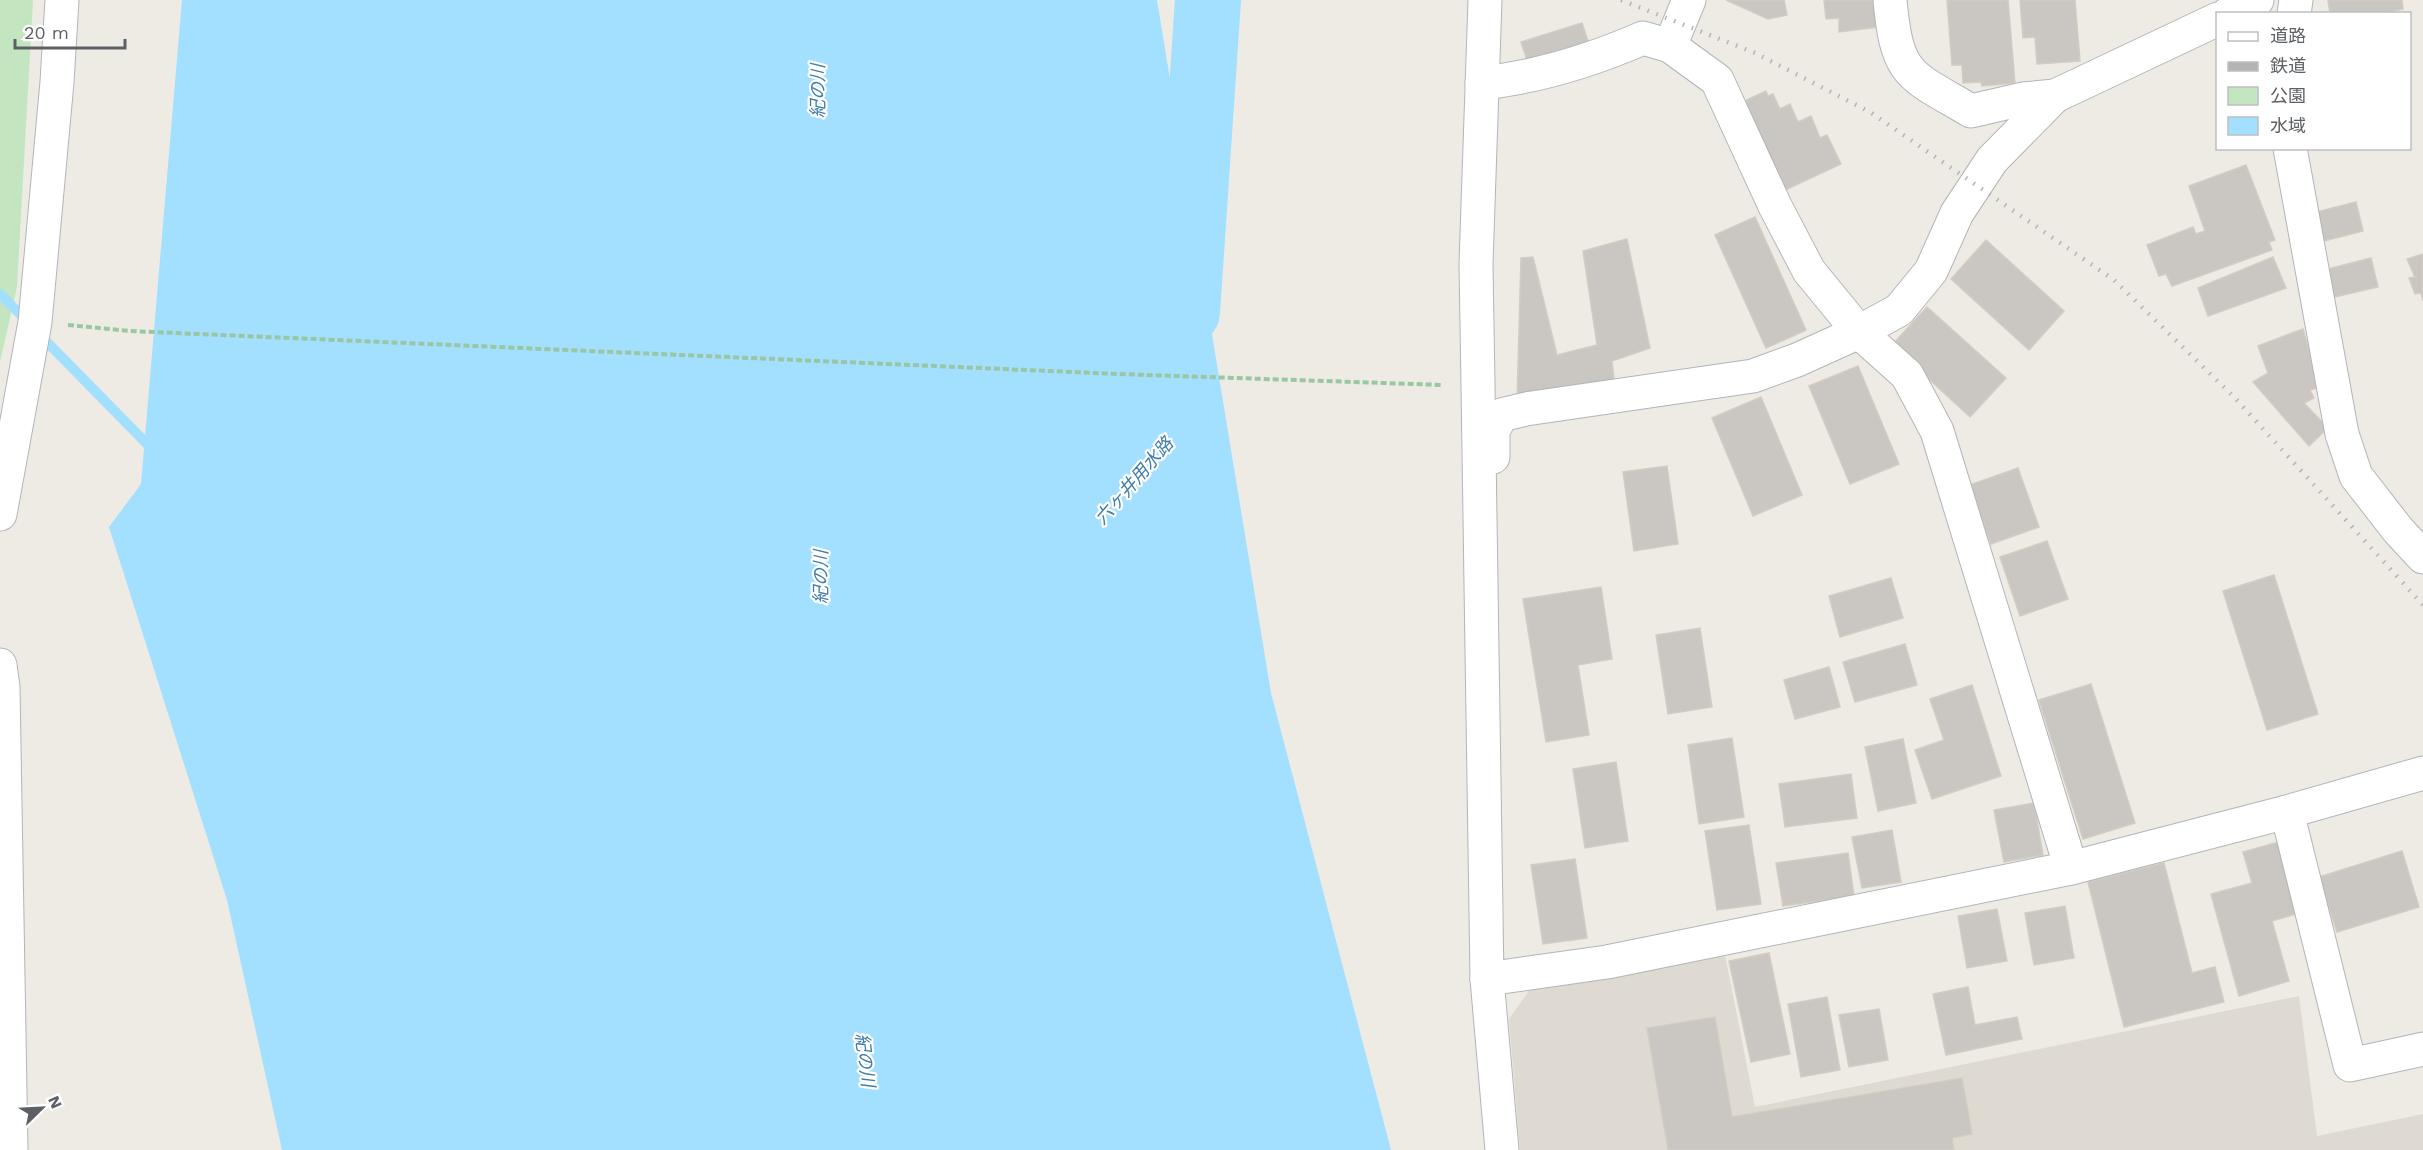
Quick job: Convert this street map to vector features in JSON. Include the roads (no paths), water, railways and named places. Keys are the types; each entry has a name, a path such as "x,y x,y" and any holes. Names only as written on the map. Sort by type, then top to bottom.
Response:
{"street":[{"path":"0,514 35,322 57,82 62,0"},
{"path":"1485,0 1476,264 1487,979 1502,1150"},
{"path":"1670,46 1689,0"},
{"path":"1890,0 1899,57 1912,75 1971,111 2023,99 2055,96"},
{"path":"2232,12 2257,0"},
{"path":"1480,484 1492,472 1493,431 1501,415 1526,409 1753,376 1797,360 1859,332 1899,310 1931,271 1957,213 1992,160 2055,96 2216,18"},
{"path":"1482,83 1523,79 1596,58 1643,38 1670,46 1717,80 1775,206 1809,271 1859,332 1907,375 1937,431 2071,867"},
{"path":"2290,150 2342,434 2356,476 2397,530 2423,558"},
{"path":"0,665 3,687 11,1150"},
{"path":"1487,979 1607,962 2071,867 2287,812 2423,773"},
{"path":"2287,812 2350,1065 2423,1049"}],"water":[{"name":"紀の川","path":"182,0 1157,0 1271,693 1391,1150 282,1150 227,900 109,527 141,484"}],"waterway":[{"name":"六ヶ井用水路","path":"1187,312 1208,0"},
{"path":"0,294 28,322"},
{"path":"39,334 154,451"}],"railway":[{"path":"1621,0 1755,53 1870,112 2114,280 2235,398 2423,605"}]}
